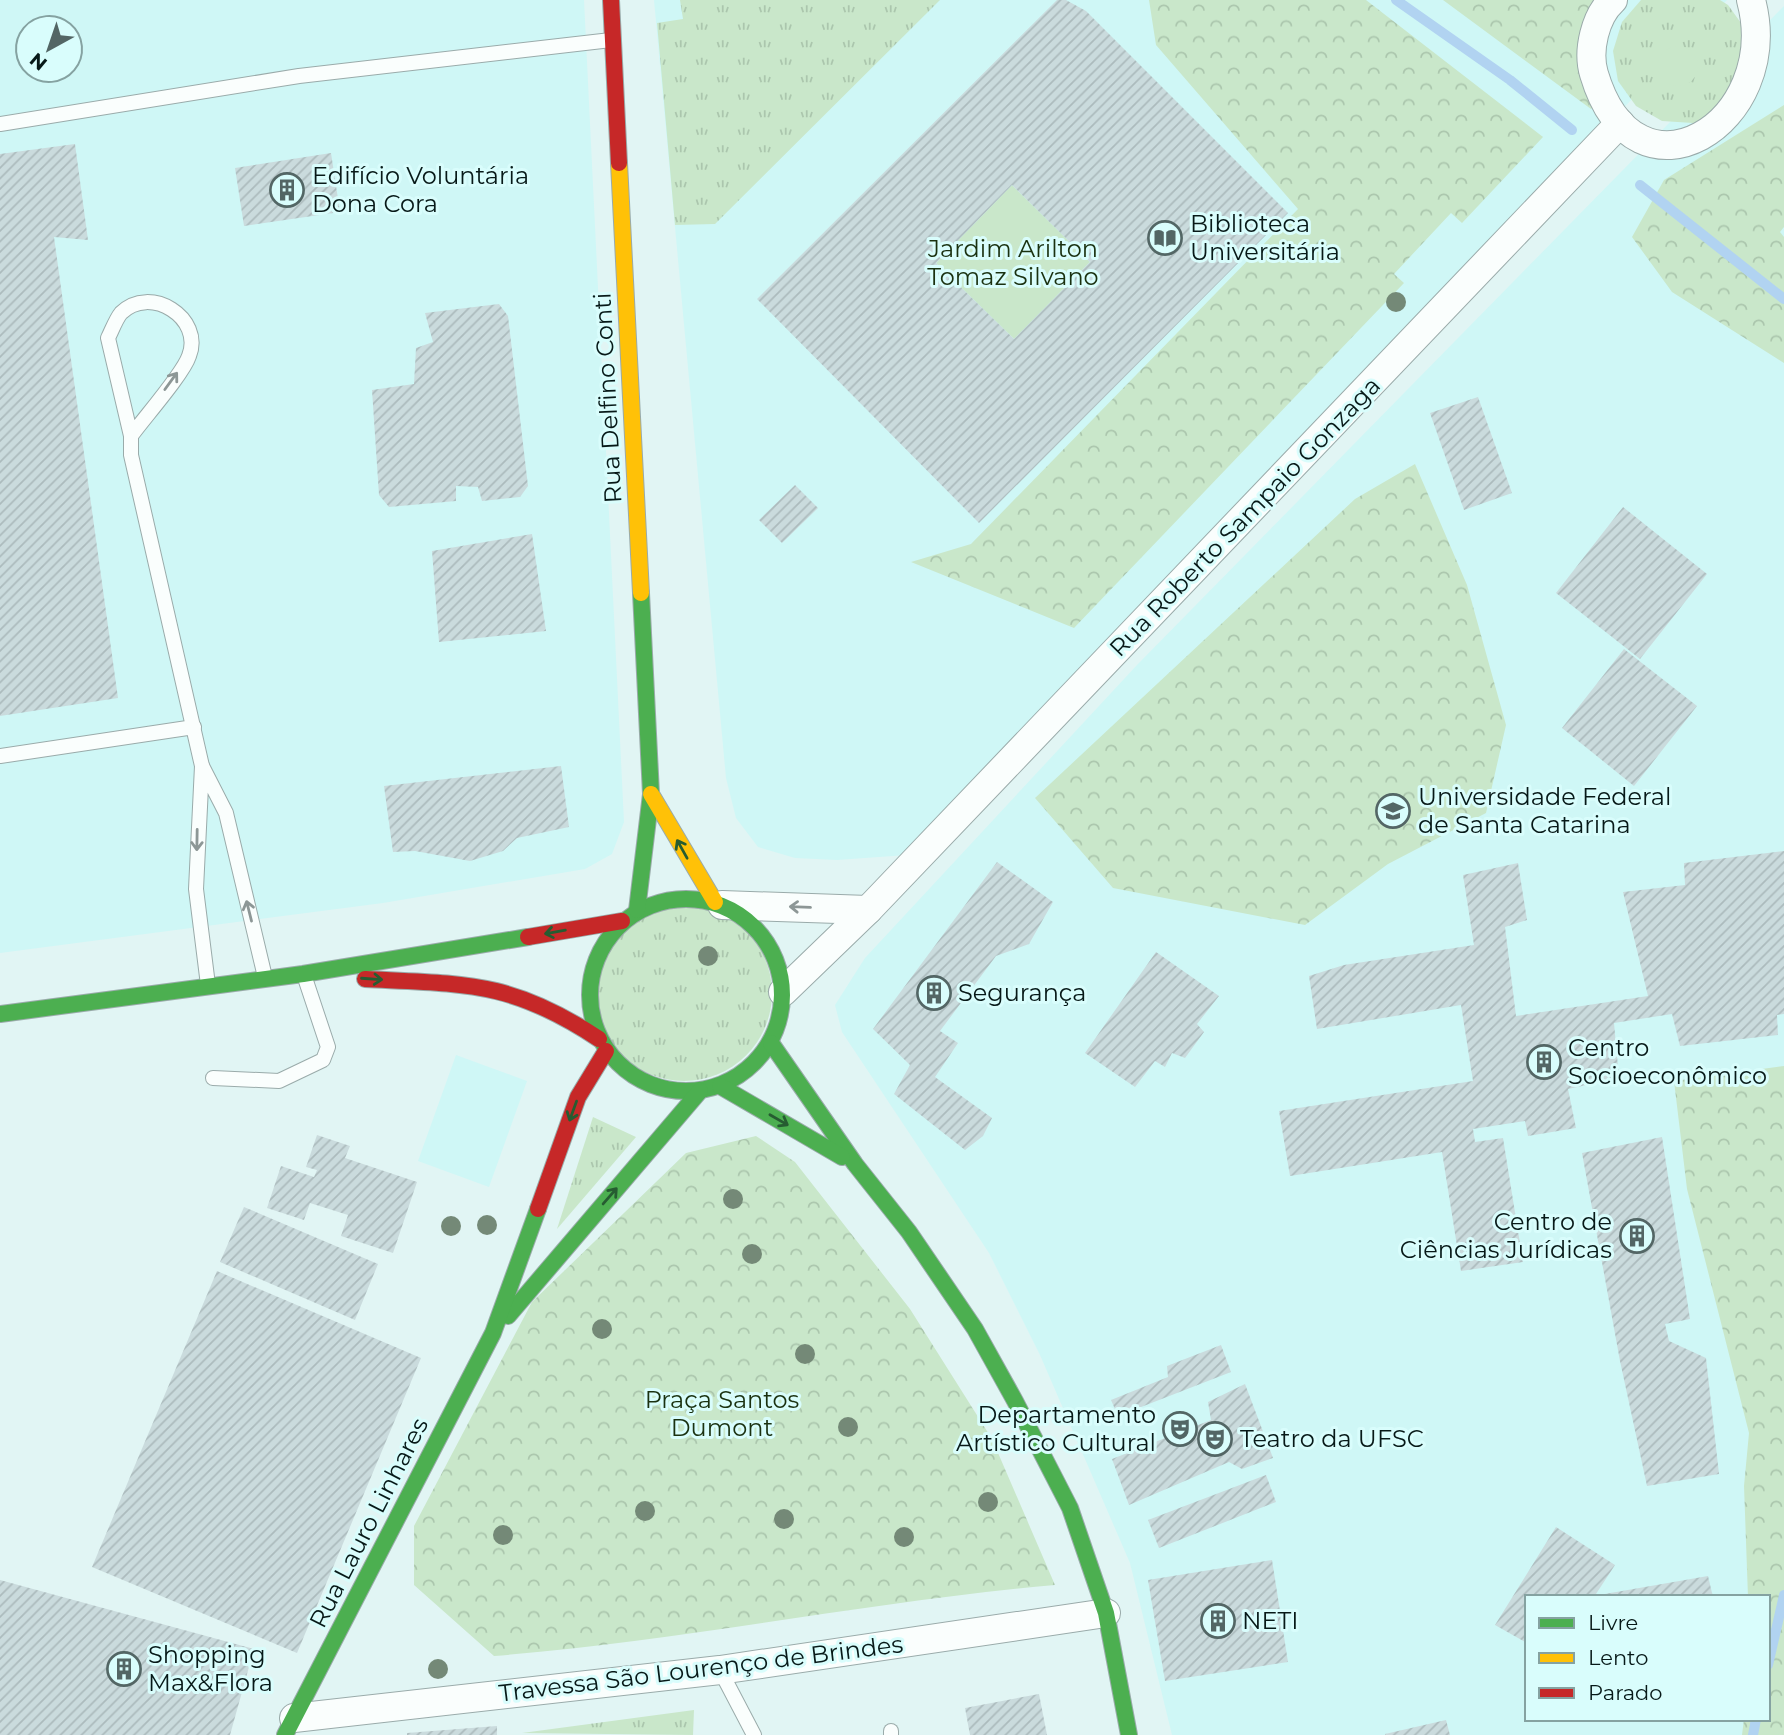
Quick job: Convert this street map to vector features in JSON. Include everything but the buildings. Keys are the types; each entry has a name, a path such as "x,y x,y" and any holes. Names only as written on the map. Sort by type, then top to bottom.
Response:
{"main road":[{"name":"Rua Delfino Conti","path":"611,0 651,794 637,910"},
{"name":"Rua Delfino Conti","path":"651,794 719,904"},
{"path":"303,974 487,988 523,996 563,1014 602,1045 635,1078 672,1091 700,1091 720,1086 749,1069 771,1043 780,1018 783,992 778,965 765,940 746,919 719,904 689,898 662,901 637,910 622,921 596,955 588,997 602,1045"},
{"path":"0,1014 303,974 622,921"},
{"path":"771,1043 855,1164 909,1232 975,1329 1070,1508 1106,1613 1129,1735"},
{"name":"Rua Lauro Linhares","path":"290,1726 493,1333 578,1097 602,1045"},
{"path":"720,1086 855,1164"},
{"name":"Rua Lauro Linhares","path":"493,1333 700,1091"}],"street":[{"path":"1613,0 1606,6 1593,36 1592,67 1601,98 1620,123 1644,138 1671,146 1699,145 1726,135 1748,118 1763,95 1770,68 1769,40 1760,14 1751,0"},
{"name":"Rua Roberto Sampaio Gonzaga","path":"783,992 868,910 1620,123"},
{"path":"719,904 868,910"},
{"name":"Travessa São Lourenço de Brindes","path":"290,1726 720,1670 1106,1613"}],"lane":[{"path":"0,124 299,76 612,40"},
{"path":"131,436 189,357 192,335 186,320 168,306 141,303 122,313 108,338 131,436 131,455 202,766 226,813 265,977"},
{"path":"0,755 194,727"},
{"path":"202,766 197,815 197,888 208,985"},
{"path":"213,1078 279,1081 323,1060 328,1047 303,974"},
{"path":"720,1670 754,1735"}],"shaded area":[{"path":"0,0 584,0 624,822 612,854 585,869 383,903 0,953"},
{"path":"654,0 1727,0 907,855 837,860 795,858 758,847 736,818 726,778"},
{"name":"Universidade Federal de Santa Catarina","path":"1784,6 1784,1735 1172,1735 1130,1563 1040,1355 989,1253 842,1032 835,1005 865,958 1137,665"},
{"path":"456,1055 527,1081 489,1187 418,1161"}],"green space":[{"path":"680,0 940,0 715,224 675,225 657,23 683,19"},
{"path":"1149,0 1366,0 1543,137 1462,223 1451,213 1394,274 1404,283 1074,628 911,562 971,544 1298,209 1156,45"},
{"path":"1443,0 1613,0 1606,6 1601,98 1591,109"},
{"path":"1641,0 1720,0 1728,5 1746,30 1751,60 1721,112 1693,123 1662,121 1636,106 1618,81 1613,51 1622,22"},
{"path":"1678,46 1692,52 1698,66 1692,80 1678,86 1664,80 1658,66 1664,52"},
{"path":"1784,105 1784,227 1780,232 1784,237 1784,363 1672,292 1632,237 1664,180"},
{"name":"Jardim Arilton Tomaz Silvano","path":"1012,185 1090,262 1014,339 936,263"},
{"path":"1415,464 1467,585 1506,725 1486,813 1388,864 1305,925 1113,888 1035,798 1355,499"},
{"path":"684,905 718,911 746,931 766,959 772,993 766,1027 746,1055 718,1075 684,1081 650,1075 622,1055 602,1027 596,993 602,959 622,931 650,911"},
{"path":"1784,1066 1784,1735 1742,1735 1744,1721 1770,1721 1770,1595 1748,1595 1744,1486 1749,1433 1687,1189 1674,1081"},
{"path":"593,1117 636,1137 557,1229"},
{"name":"Praça Santos Dumont","path":"756,1136 795,1162 910,1309 992,1439 1055,1585 914,1601 635,1641 494,1656 414,1585 414,1526 532,1302 686,1153"},
{"path":"694,1710 693,1735 522,1733"}],"waterway":[{"path":"1396,0 1510,80 1572,130"},
{"path":"1640,185 1784,299"},
{"path":"1770,1656 1784,1595"},
{"path":"1753,1735 1756,1721"}],"traffic: fast":[{"path":"637,910 651,794 641,593"},
{"path":"686,899 705,900 723,906 754,927 775,958 781,976 782,995 781,1014 775,1032 754,1063 723,1084 705,1090 686,1091 667,1090 649,1084 618,1063 597,1032 591,1014 590,995 591,976 597,958 618,927 649,906 667,900 686,899"},
{"path":"0,1014 303,974 528,937"},
{"path":"771,1043 855,1164 909,1232 975,1329 1015,1401 1070,1508 1106,1613 1129,1735"},
{"path":"720,1086 842,1157"},
{"path":"508,1316 700,1091"},
{"path":"285,1735 493,1333 538,1209"}],"traffic: slow":[{"path":"619,163 641,593"},
{"path":"651,794 715,902"}],"traffic: jam":[{"path":"611,0 619,163"},
{"path":"528,937 622,921"},
{"path":"365,979 432,982 487,989 540,1006 599,1039"},
{"path":"538,1209 578,1097 606,1051"}],"place":[{"name":"Edifício Voluntária Dona Cora","path":"287,190"},
{"name":"Biblioteca Universitária","path":"1165,238"},
{"name":"Universidade Federal de Santa Catarina","path":"1393,811"},
{"name":"Segurança","path":"934,993"},
{"name":"Centro Socioeconômico","path":"1544,1062"},
{"name":"Centro de Ciências Jurídicas","path":"1637,1236"},
{"name":"Departamento Artístico Cultural","path":"1180,1429"},
{"name":"Teatro da UFSC","path":"1215,1439"},
{"name":"NETI","path":"1218,1621"},
{"name":"Shopping Max&Flora","path":"124,1669"}]}
